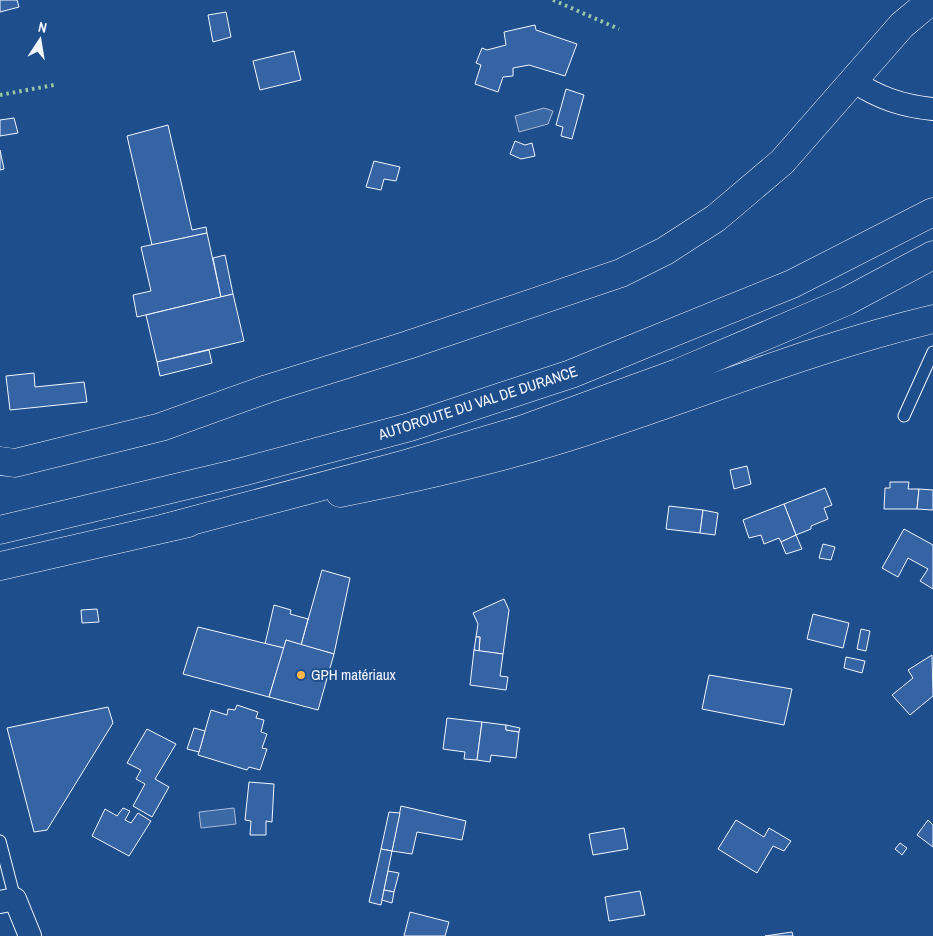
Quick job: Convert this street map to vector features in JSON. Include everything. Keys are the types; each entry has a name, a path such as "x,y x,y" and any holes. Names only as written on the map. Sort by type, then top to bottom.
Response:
{"main road":[{"path":"0,479 17,478 112,448 135,435 267,389 418,342 621,273 664,251 716,218 782,162 902,24 932,0"},
{"name":"AUTOROUTE DU VAL DE DURANCE","path":"0,530 242,472 410,427 571,374 792,284 933,212"},
{"path":"165,528 406,464 524,429 678,373 847,301 933,255"},
{"path":"0,566 165,528 393,483 564,439 815,352 933,319"},
{"path":"0,461 14,463 108,439 135,435"}],"street":[{"path":"853,81 872,94 891,102 933,109"},
{"path":"7,901 30,936"}],"lane":[{"path":"904,416 933,352"},
{"path":"0,840 7,901"}],"water":[{"path":"544,108 553,111 548,124 519,132 515,116"},
{"path":"234,808 236,824 201,828 199,812"}],"building":[{"path":"0,0 17,0 19,7 0,12"},
{"path":"226,12 231,37 213,42 208,15"},
{"path":"535,25 536,30 577,44 565,76 529,65 513,68 513,76 503,77 498,92 475,84 481,65 476,63 482,48 487,50 506,45 504,32"},
{"path":"294,51 301,80 260,90 253,61"},
{"path":"566,89 584,95 572,139 561,136 563,127 556,125"},
{"path":"14,118 18,133 0,136 0,120"},
{"path":"168,125 192,230 206,227 207,233 152,245 127,136"},
{"path":"515,141 525,145 532,143 535,156 521,159 510,154"},
{"path":"0,150 4,169 0,170"},
{"path":"374,161 400,167 396,181 384,179 381,190 366,187"},
{"path":"207,233 221,297 137,317 133,295 151,291 141,247"},
{"path":"225,255 233,294 221,297 213,258"},
{"path":"233,294 244,341 157,362 146,315"},
{"path":"209,350 212,363 160,376 157,362"},
{"path":"34,373 35,387 84,382 87,402 10,410 6,376"},
{"path":"747,466 751,484 734,489 730,470"},
{"path":"890,482 909,482 908,489 919,489 917,509 884,509 885,488 890,488"},
{"path":"825,488 832,505 824,508 828,519 796,535 784,504"},
{"path":"919,489 933,490 933,510 917,509"},
{"path":"784,504 796,535 781,542 779,538 764,544 761,535 749,538 743,520"},
{"path":"669,506 703,510 700,533 666,529"},
{"path":"703,510 718,513 715,535 700,533"},
{"path":"904,529 933,545 933,589 920,581 928,569 908,558 898,577 882,568"},
{"path":"796,535 802,549 786,554 781,542"},
{"path":"823,544 835,547 831,560 819,558"},
{"path":"322,570 350,578 334,654 301,645"},
{"path":"504,599 509,610 503,654 479,651 480,637 476,637 478,624 473,613"},
{"path":"274,605 291,610 290,614 308,619 301,645 286,640 284,648 265,644"},
{"path":"97,609 99,622 82,623 81,610"},
{"path":"813,614 849,623 843,648 807,639"},
{"path":"198,627 284,648 269,697 183,674"},
{"path":"861,629 870,631 866,651 857,649"},
{"path":"476,637 480,637 479,651 474,650"},
{"name":"GPH matériaux","path":"286,640 334,654 318,710 269,697"},
{"path":"474,650 503,654 500,676 508,677 506,690 470,685"},
{"path":"932,655 933,696 910,715 892,695 913,678 908,670"},
{"path":"846,657 865,661 862,673 844,668"},
{"path":"709,675 792,689 784,725 702,709"},
{"path":"237,705 258,712 256,718 264,720 261,732 267,734 262,748 267,749 260,770 249,767 247,770 198,755 211,710 227,715 228,709 235,710"},
{"path":"108,707 113,723 47,830 34,832 7,728"},
{"path":"447,718 482,722 477,760 464,759 465,752 443,749"},
{"path":"482,722 506,725 506,730 519,732 516,758 491,755 490,762 477,760"},
{"path":"506,725 520,728 519,732 506,730"},
{"path":"194,728 205,731 199,752 187,749"},
{"path":"147,729 176,744 155,779 169,787 152,817 133,806 145,784 136,779 141,770 127,763"},
{"path":"249,782 274,784 272,822 266,821 266,835 250,835 251,821 245,820"},
{"path":"401,806 466,821 462,840 417,832 412,854 392,851"},
{"path":"123,808 130,811 125,820 131,823 138,813 151,821 129,856 92,836 105,809 117,816"},
{"path":"389,812 400,813 392,851 381,849"},
{"path":"736,820 764,837 769,828 791,841 784,851 773,846 757,873 718,849"},
{"path":"928,820 933,825 933,847 917,835"},
{"path":"624,828 628,849 593,855 589,834"},
{"path":"900,843 907,848 902,855 895,849"},
{"path":"381,849 392,851 381,905 369,902"},
{"path":"388,871 399,873 394,892 384,890"},
{"path":"384,890 394,892 392,903 382,900"},
{"path":"640,891 645,915 609,921 605,897"},
{"path":"410,912 449,922 445,936 404,936"},
{"path":"792,932 793,936 765,936"}],"hedge":[{"path":"553,0 619,29"},
{"path":"0,95 54,85"}],"place":[{"name":"GPH matériaux","path":"301,675"}]}
